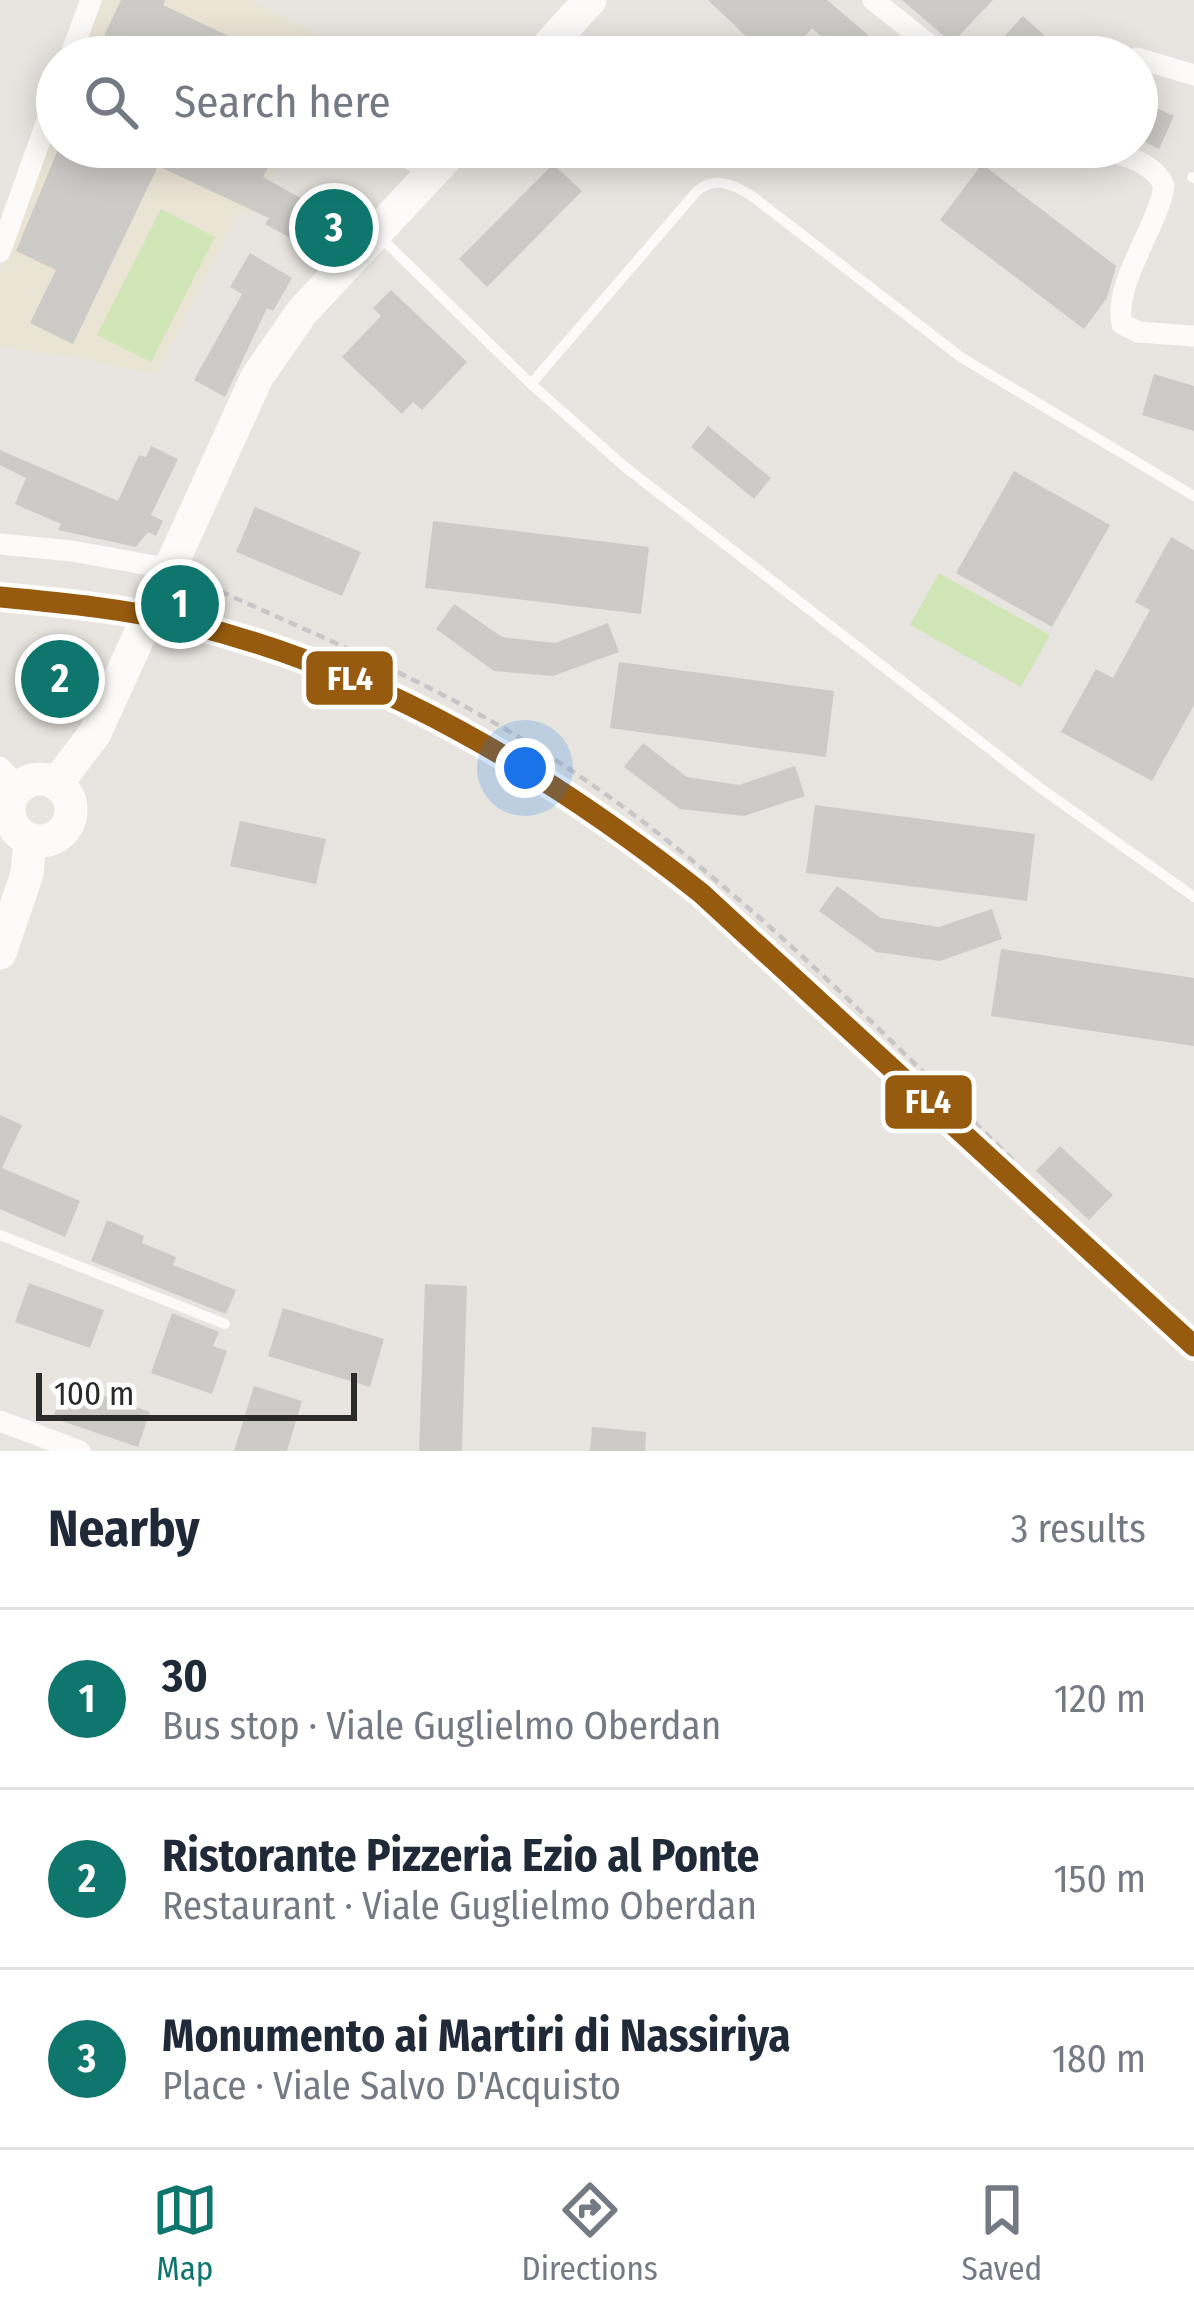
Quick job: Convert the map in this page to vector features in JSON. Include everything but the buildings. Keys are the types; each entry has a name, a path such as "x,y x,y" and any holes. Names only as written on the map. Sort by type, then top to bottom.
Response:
{"main road":[{"path":"557,36 590,0"},
{"path":"57,784 95,733 128,667 257,377 302,312 436,168"},
{"path":"9,777 57,784 71,803 69,823 56,838 30,839 18,833 9,815 9,777"},
{"path":"0,953 27,874 30,839"}],"street":[{"path":"78,36 91,0"},
{"path":"873,0 918,36"},
{"path":"1158,64 1194,75"},
{"path":"0,252 36,152"},
{"path":"1151,168 1164,186 1126,289 1122,323 1138,332 1194,336"},
{"path":"0,544 172,569"},
{"path":"0,1421 80,1451"}],"lane":[{"path":"415,168 429,176"},
{"path":"531,384 697,191 711,183 727,183 752,196 976,367 1194,496"},
{"path":"376,232 531,384 650,487 1057,800 1194,897"},
{"path":"0,1235 225,1324"}],"path":[{"path":"172,569 451,698 586,782 786,941 1014,1160"}],"shaded area":[{"path":"101,0 252,0 316,34 315,36 88,36"},
{"path":"38,168 276,168 250,216 239,211 157,375 0,347 0,276"}],"green space":[{"path":"161,209 215,237 151,362 97,335"},
{"path":"939,573 1050,635 1021,687 910,625"}],"transit line":[{"name":"FL4","path":"0,597 142,614 260,644 395,698 522,767 701,893 1194,1346"}],"place":[{"name":"Monumento ai Martiri di Nassiriya","path":"334,228"},
{"name":"30","path":"180,604"},
{"name":"Ristorante Pizzeria Ezio al Ponte","path":"60,679"}]}
